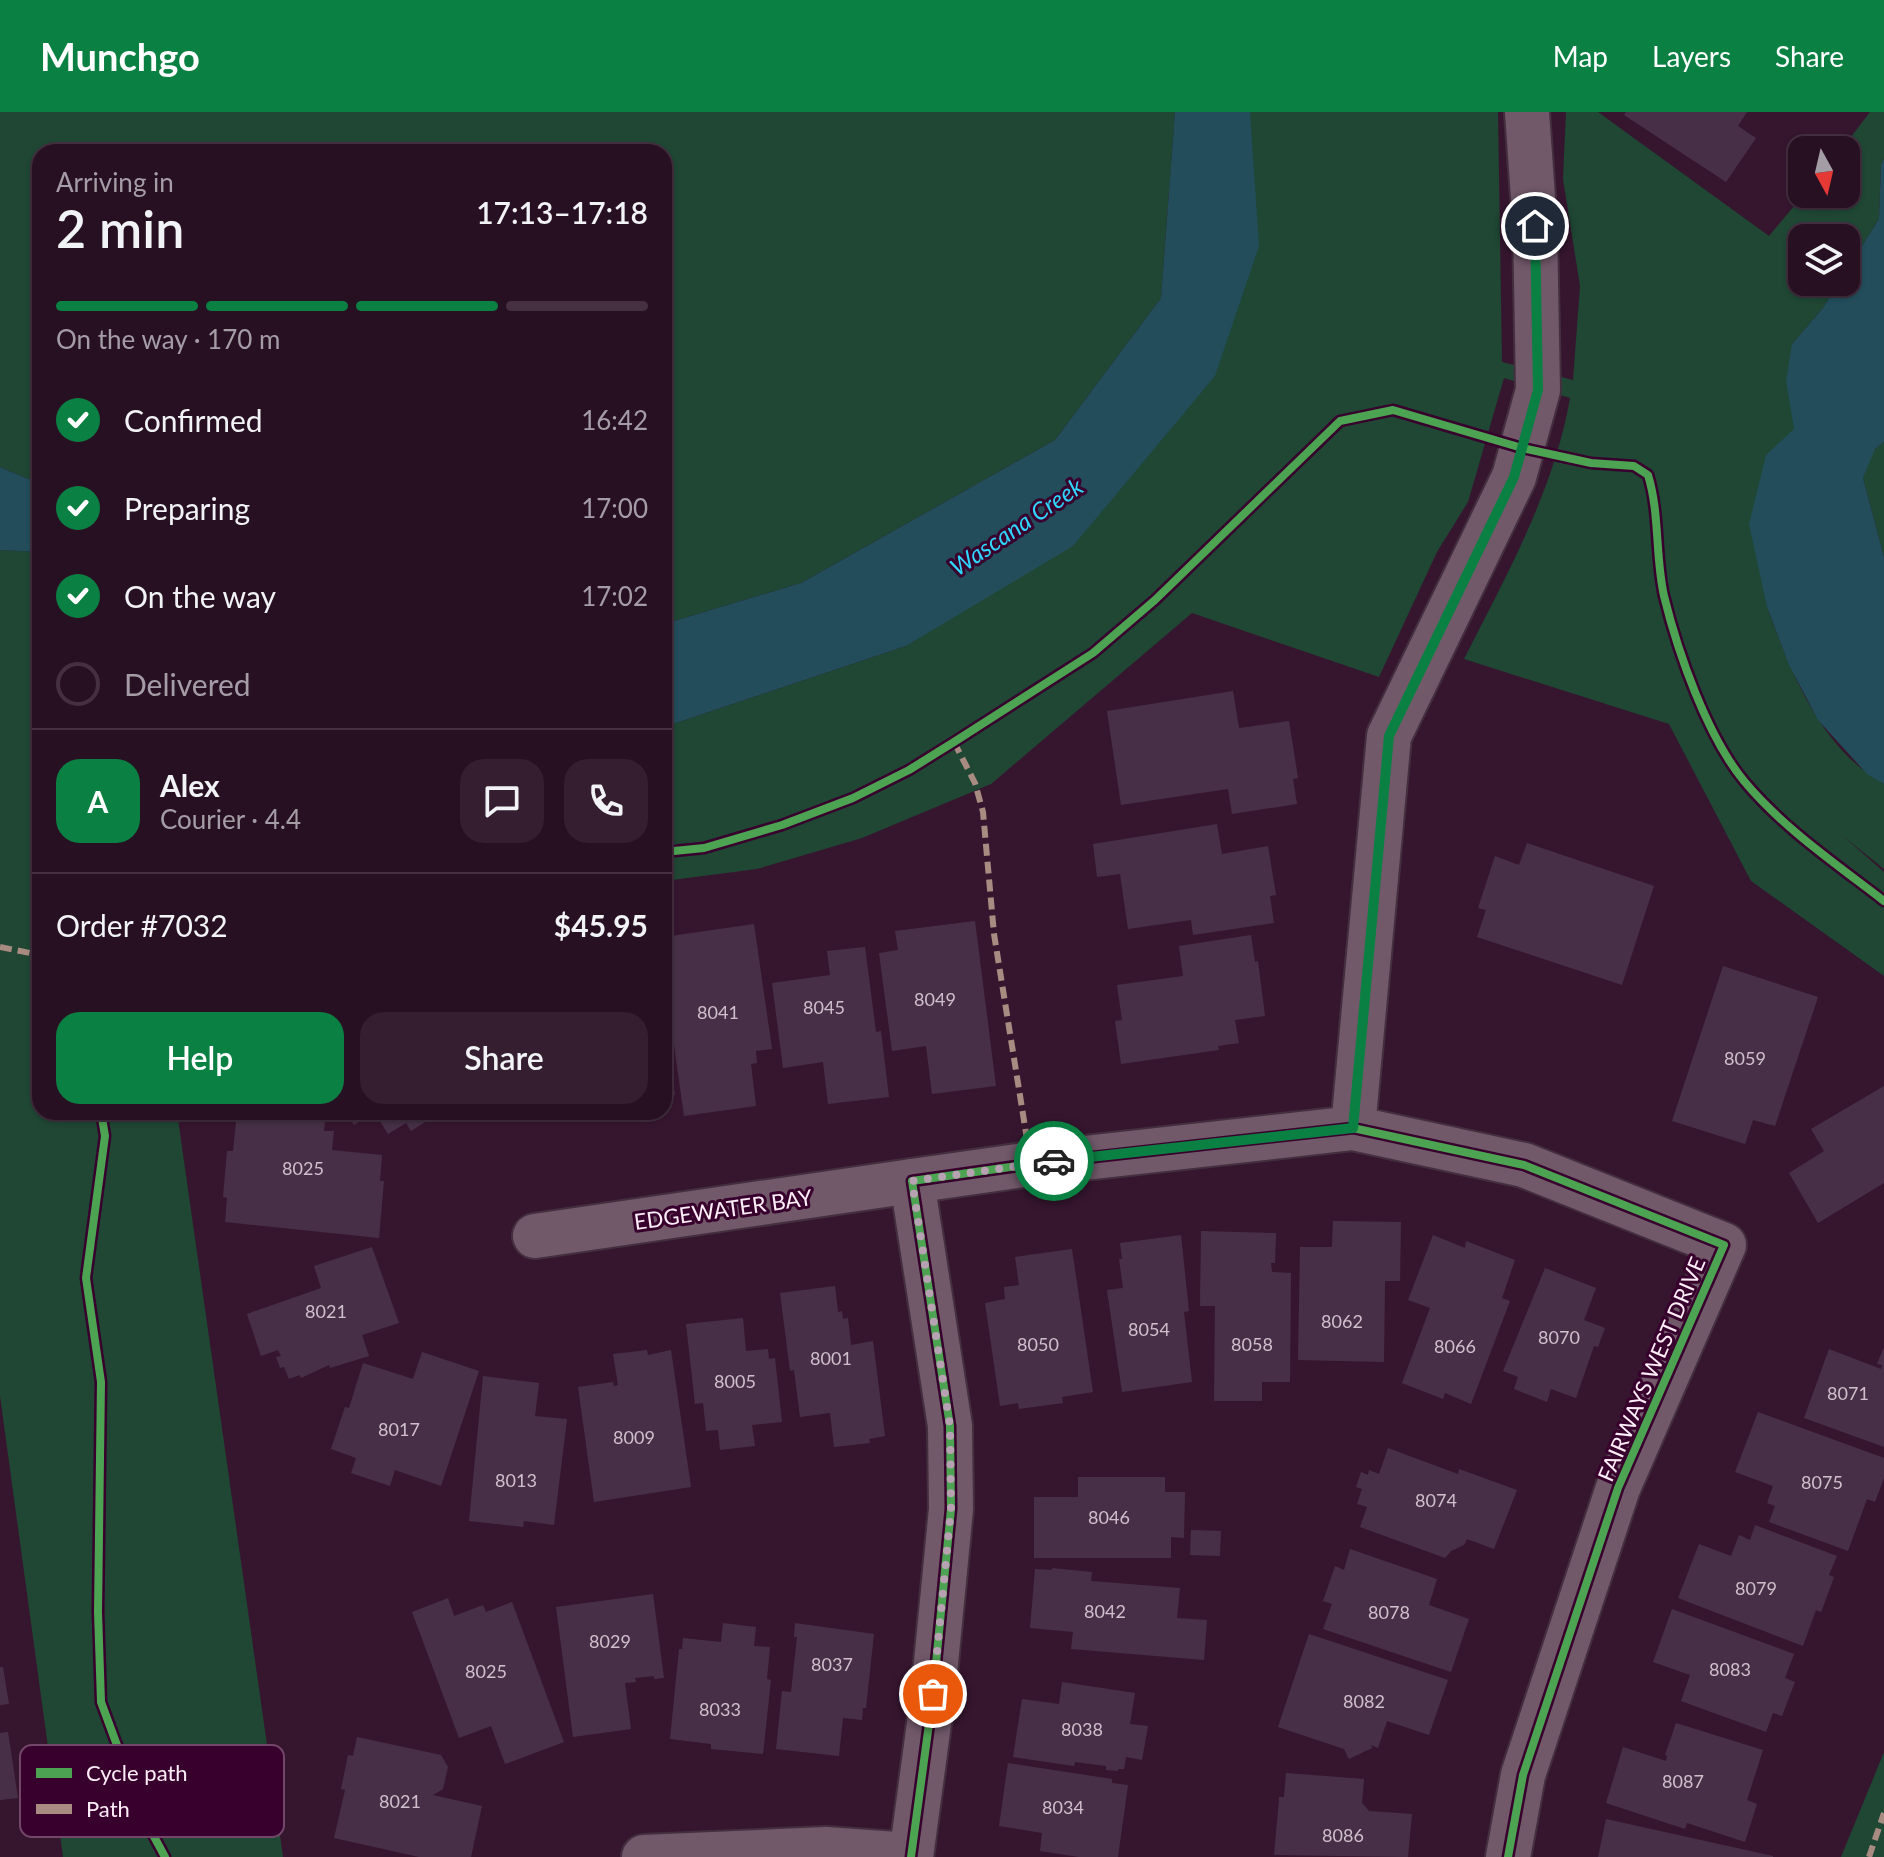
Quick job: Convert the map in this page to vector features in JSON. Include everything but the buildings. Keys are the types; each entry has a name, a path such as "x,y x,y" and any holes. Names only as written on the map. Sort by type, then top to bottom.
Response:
{"street":[{"path":"1353,1128 1389,736 1514,477 1538,390 1535,226 1527,112"},
{"name":"FAIRWAYS WEST DRIVE","path":"912,1181 1031,1164 1353,1128 1524,1165 1724,1245 1618,1488 1523,1775 1508,1857"},
{"path":"644,1857 826,1849 911,1856 933,1694 951,1509 950,1426 912,1181"},
{"name":"EDGEWATER BAY","path":"535,1236 912,1181"}],"green space":[{"path":"0,112 1498,112 1502,362 1573,380 1580,286 1563,179 1566,112 1598,112 1769,236 1792,208 1860,208 1860,136 1852,136 1870,112 1884,112 1879,219 1860,249 1860,224 1788,224 1788,296 1830,296 1792,344 1875,449 1884,442 1884,557 1863,478 1767,607 1786,657 1825,729 1862,769 1884,784 1884,869 1843,836 1884,872 1884,976 1751,881 1669,724 1464,659 1541,500 1563,433 1570,398 1504,378 1468,502 1437,552 1379,677 1192,613 991,784 862,838 757,869 672,880 672,724 906,646 1215,376 1175,113 1161,298 1055,440 801,583 672,622 672,144 32,144 32,481 0,467"},
{"path":"0,550 32,552 32,1120 178,1120 267,1745 48,1745 0,1396"},
{"path":"1884,1752 1884,1857 1841,1857"},
{"path":"60,1837 280,1837 283,1857 63,1857"}],"water":[{"name":"Wascana Creek","path":"1175,112 1250,112 1259,246 1215,376 1073,546 906,646 672,724 672,622 801,583 1055,440 1161,298"},
{"path":"1884,159 1884,442 1875,449 1863,478 1884,557 1884,784 1867,774 1818,720 1789,665 1767,607 1749,524 1766,455 1794,429 1786,381 1792,344 1830,296 1860,296 1860,249 1879,219 1881,164"},
{"path":"0,467 32,481 32,552 0,550"}],"marked path":[{"path":"954,742 975,783 983,812 994,934 1031,1164"},
{"path":"0,947 32,953"},
{"path":"1869,1857 1884,1813"}],"cycle path":[{"path":"672,851 704,848 782,825 853,798 909,770 1093,653 1155,600 1340,421 1393,410 1522,448 1591,463 1634,466 1648,475 1664,596 1695,693 1718,741 1759,798 1811,845 1884,901"},
{"path":"102,1120 105,1136 86,1278 101,1382 98,1612 101,1702 117,1745"},
{"path":"911,1857 933,1694 951,1509 950,1426 912,1181 1031,1164 1353,1128 1524,1165 1724,1245 1618,1488 1523,1775 1508,1857"},
{"path":"154,1837 165,1857"}],"way so far":[{"path":"933,1694 951,1509 950,1426 912,1181 1054,1161"}],"route":[{"path":"1054,1161 1353,1128 1389,736 1514,477 1538,390 1535,226"}]}
